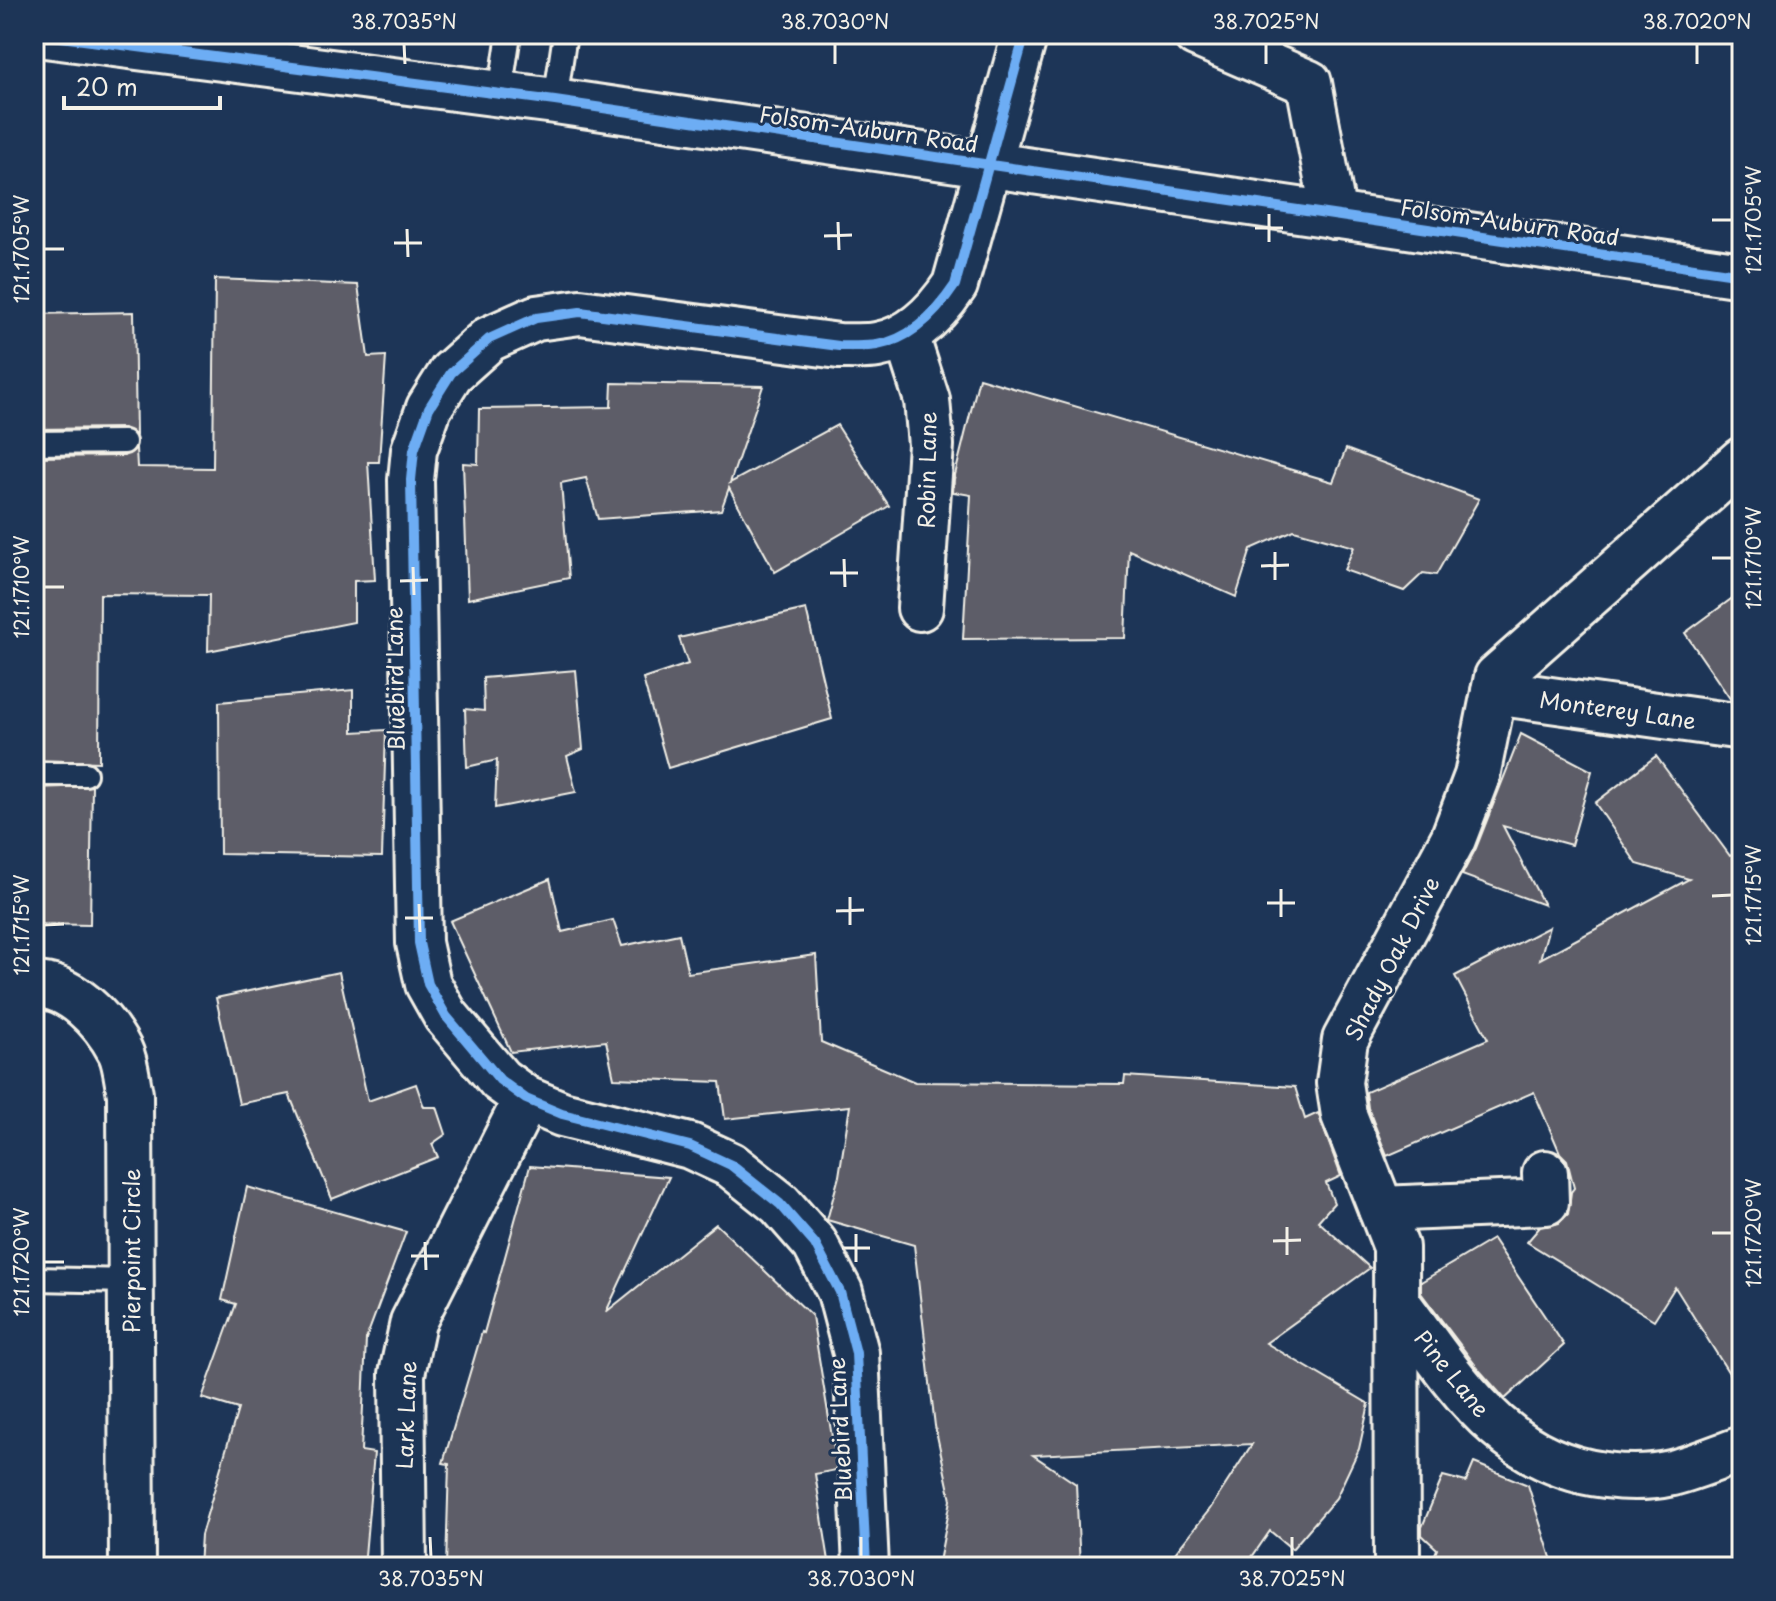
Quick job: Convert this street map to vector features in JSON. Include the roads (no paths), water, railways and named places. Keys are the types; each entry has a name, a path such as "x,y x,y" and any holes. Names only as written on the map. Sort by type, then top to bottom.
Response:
{"street":[{"name":"Folsom-Auburn Road","path":"37,34 555,101 1742,275"},
{"name":"Bluebird Lane","path":"866,1567 856,1353 840,1292 815,1244 780,1204 731,1165 690,1146 562,1114 526,1099 500,1080 446,1016 428,984 419,943 411,480 414,450 429,408 451,373 489,339 536,318 580,312 839,346 878,345 906,335 938,310 955,285 1025,34"},
{"path":"1196,34 1309,83 1334,216"},
{"name":"Robin Lane","path":"906,335 927,400 931,445 920,608"},
{"name":"Shady Oak Drive","path":"1397,1567 1396,1247 1344,1115 1339,1083 1345,1040 1453,839 1477,776 1497,677 1742,460"},
{"name":"Monterey Lane","path":"1494,692 1742,727"},
{"name":"Pierpoint Circle","path":"34,985 67,994 100,1019 122,1054 130,1094 132,1567"},
{"name":"Lark Lane","path":"404,1567 402,1374 413,1322 526,1099"},
{"path":"1381,1209 1546,1202 1545,1173"},
{"name":"Pine Lane","path":"1396,1301 1473,1404 1503,1433 1539,1456 1578,1471 1630,1478 1672,1473 1742,1449"}],"lane":[{"path":"500,94 509,34"},
{"path":"555,101 565,34"},
{"path":"34,443 124,442"},
{"path":"34,774 85,774"},
{"path":"34,1279 130,1281"}]}
